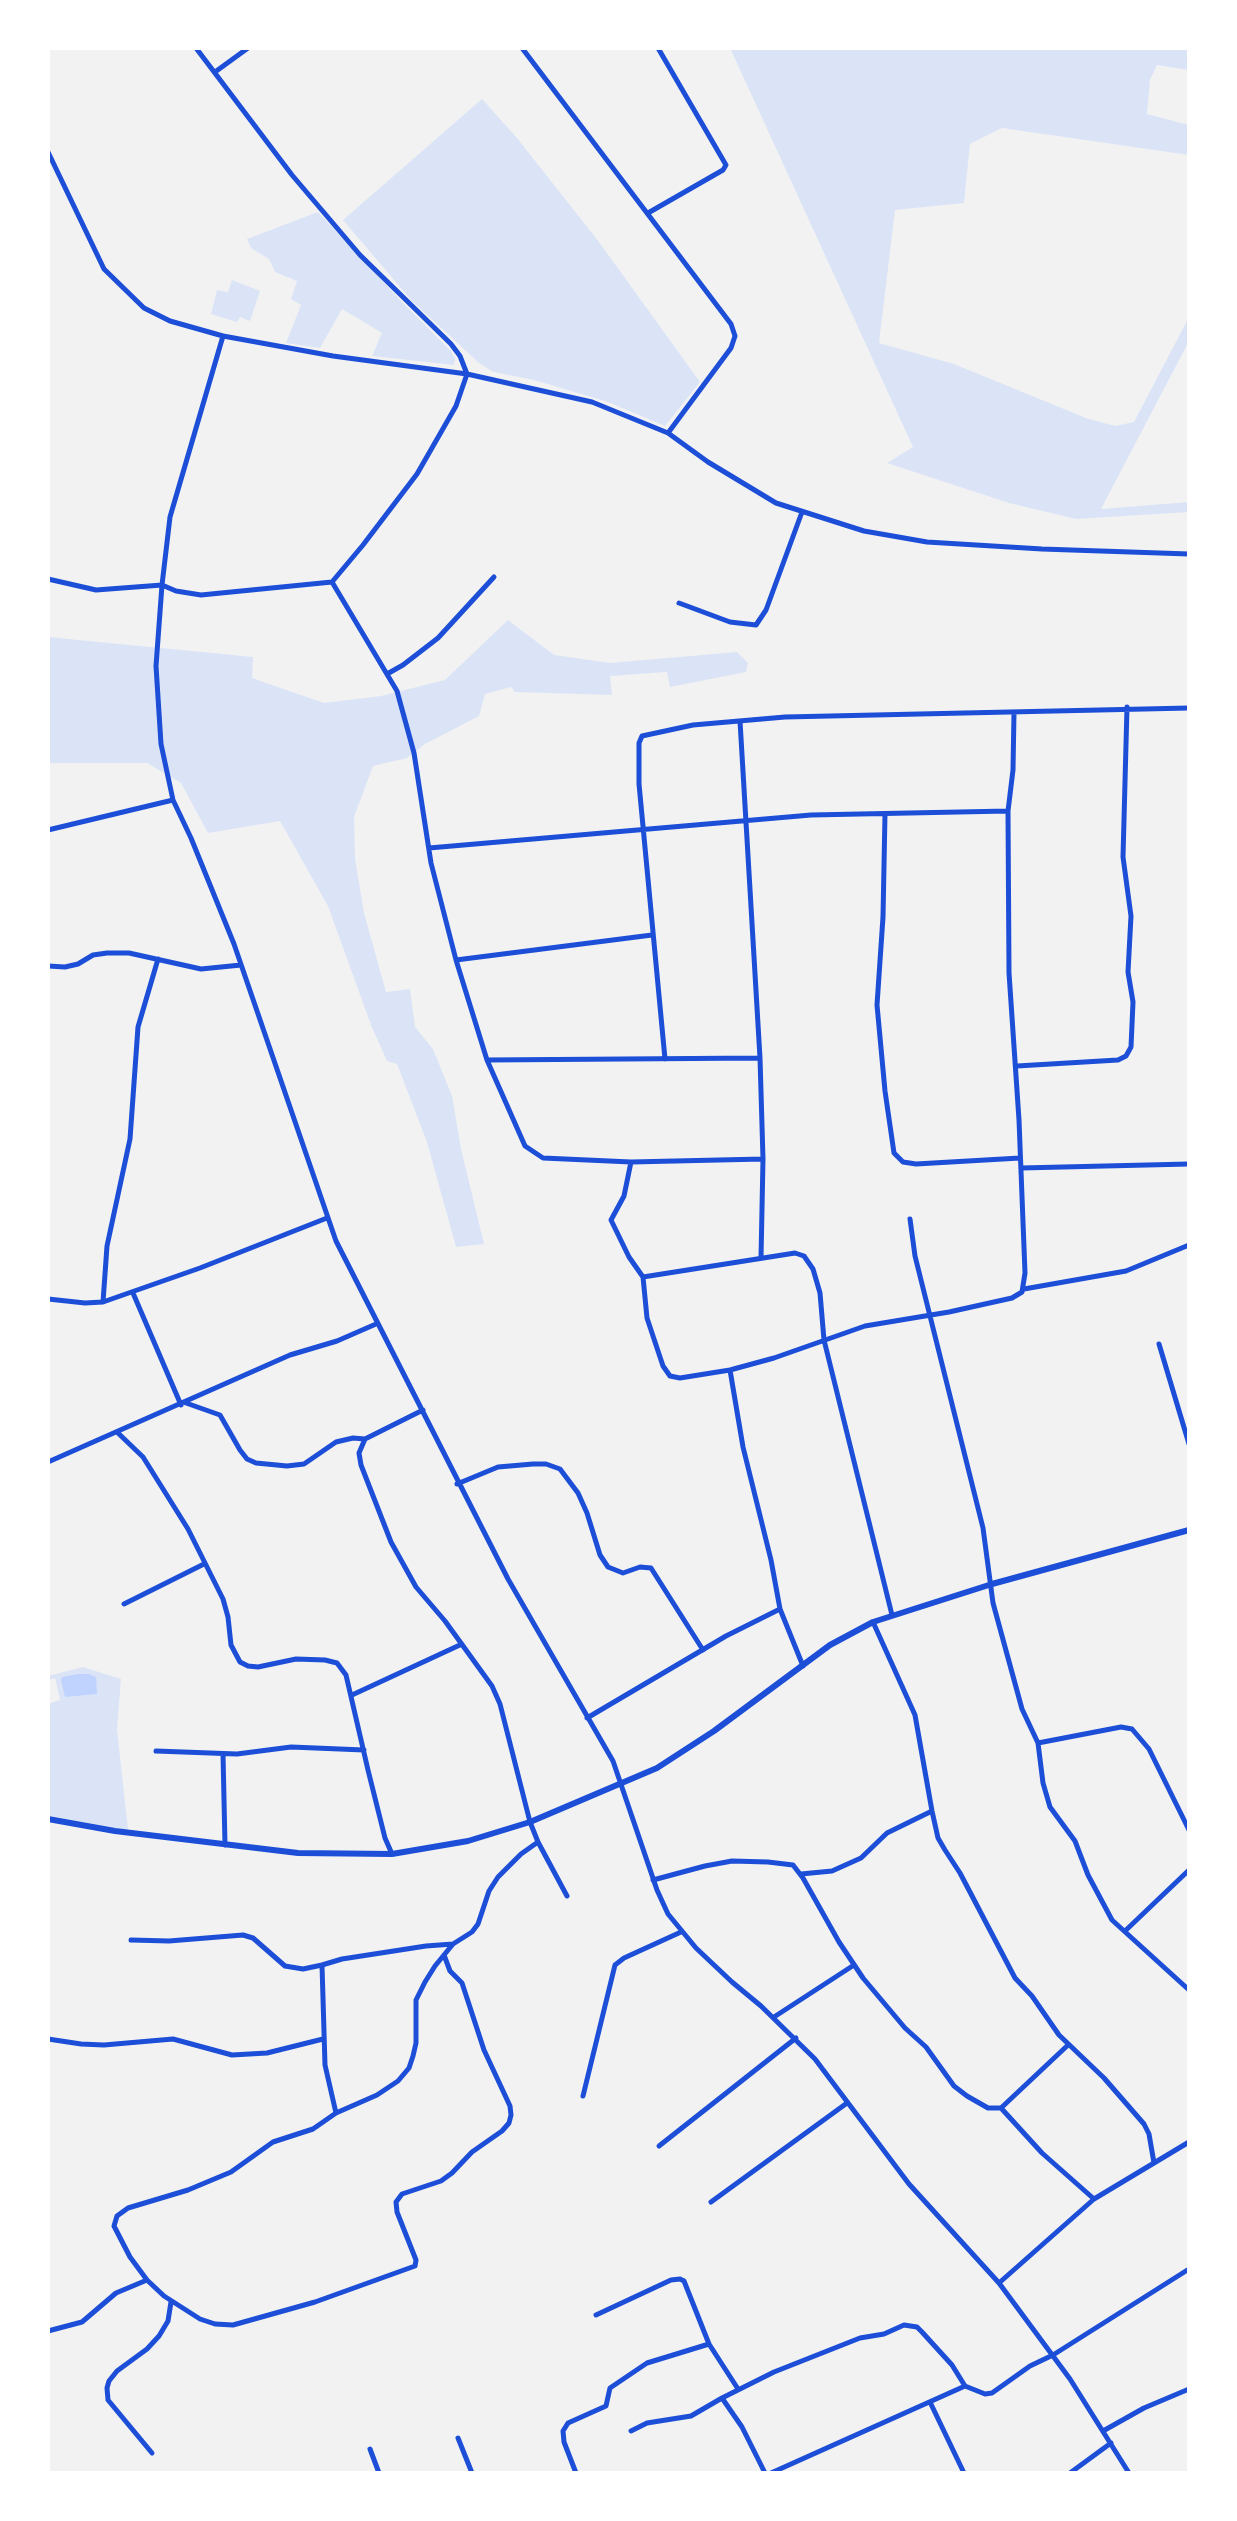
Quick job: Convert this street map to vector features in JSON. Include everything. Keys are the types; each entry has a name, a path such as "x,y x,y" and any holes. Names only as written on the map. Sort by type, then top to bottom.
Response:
{"street":[{"path":"48,579 96,590 162,585 201,595 332,582 417,474 456,406 467,374 451,344 360,255 292,175 196,48"},
{"path":"215,72 248,48"},
{"path":"522,48 731,324 735,336 731,348 668,433"},
{"path":"648,213 723,170 726,165 658,48"},
{"path":"48,152 104,269 144,308 170,321 223,336 333,356 467,374 592,402 668,433 776,503 864,531 927,542 1189,554"},
{"path":"223,336 170,517 156,666 161,744 173,800 241,965 336,1241 376,1324 423,1410 457,1484 613,1761 653,1880 668,1914 681,1932 732,1982 796,2038 833,2081 909,2184 999,2283 1053,2355 1129,2473"},
{"path":"679,603 730,622 756,625 766,610 802,512"},
{"path":"387,674 438,638 494,577"},
{"path":"332,582 397,691 414,753 429,848 456,960 487,1060 525,1146 543,1158 631,1162 763,1159"},
{"path":"1017,1066 1118,1060 1126,1056 1131,1047 1133,1002 1128,972 1131,916 1123,857 1127,707"},
{"path":"665,1059 639,784 639,743 642,736 693,725 740,721 1127,707 1189,708"},
{"path":"1014,713 1013,770 1008,811 1009,973 1017,1066 1023,1289"},
{"path":"740,721 760,1058 763,1159 761,1258"},
{"path":"48,830 173,800"},
{"path":"429,848 811,815 1008,811"},
{"path":"885,814 877,1005 894,1153 903,1162 916,1164 1020,1158"},
{"path":"456,960 652,935"},
{"path":"48,966 65,967 93,955 107,953 129,953 201,969 241,965"},
{"path":"103,1302 107,1246 130,1139 138,1027 158,959"},
{"path":"487,1060 760,1058"},
{"path":"631,1162 624,1196 611,1220 629,1257 643,1277 647,1318 663,1366 670,1376 680,1378 730,1370 865,1326 1012,1298 1023,1289 1126,1271 1189,1245"},
{"path":"1021,1168 1189,1164"},
{"path":"48,1299 103,1302 328,1218"},
{"path":"910,1219 915,1256 983,1528 993,1603 1022,1709 1038,1743 1043,1783 1050,1807 1075,1841 1088,1875 1112,1920 1189,1990"},
{"path":"643,1277 795,1253 804,1256 813,1269 820,1293 824,1340 892,1615"},
{"path":"133,1293 183,1404 220,1415 240,1450 247,1459 256,1463 304,1464 336,1442 365,1439 423,1410"},
{"path":"48,1462 290,1355 337,1341 376,1324"},
{"path":"1159,1344 1189,1444"},
{"path":"730,1370 743,1447 780,1609 803,1666"},
{"path":"118,1433 143,1457 188,1529 223,1599 231,1645 240,1662 258,1667 296,1659 325,1660 337,1663 346,1675 385,1838 392,1854"},
{"path":"365,1439 359,1453 361,1465 391,1542 416,1587 492,1686 500,1704 530,1822 567,1896"},
{"path":"457,1484 498,1467 546,1464 560,1469 578,1493 600,1555 608,1567 623,1573 640,1567 651,1568 703,1650"},
{"path":"48,1819 115,1831 298,1853 392,1854 456,1844 530,1822 657,1768 830,1645 873,1622 992,1584 1189,1530"},
{"path":"124,1604 204,1564"},
{"path":"587,1718 753,1621 780,1609"},
{"path":"873,1622 915,1715 938,1838 960,1873 1015,1978 1068,2045 1104,2078 1144,2124 1154,2163"},
{"path":"352,1695 462,1644"},
{"path":"1038,1743 1121,1727 1132,1729 1149,1749 1189,1830"},
{"path":"156,1751 223,1754 291,1747 364,1750"},
{"path":"223,1754 225,1845"},
{"path":"801,1874 832,1871 861,1858 887,1833 932,1811"},
{"path":"444,1955 450,1971 462,1983 484,2050 510,2106 511,2115 502,2131 472,2152 452,2173 441,2181 402,2194 396,2202 416,2260 415,2266 315,2302 233,2325 200,2319 171,2301 147,2280 130,2257 114,2226 117,2216 128,2208 188,2190 231,2172 273,2142 313,2129 336,2113 389,2089 409,2068 416,2043 416,2000 425,1982 444,1955 453,1944 472,1932 478,1924 489,1891 498,1877 538,1842"},
{"path":"653,1880 732,1861 789,1863 801,1874 854,1965 905,2028 926,2047 954,2086 988,2108 1001,2108 1068,2045"},
{"path":"1125,1931 1189,1870"},
{"path":"583,2096 615,1965 681,1932"},
{"path":"131,1940 169,1941 243,1935 253,1938 285,1966 303,1969 342,1959 453,1944"},
{"path":"322,1965 325,2065 336,2113"},
{"path":"774,2017 854,1965"},
{"path":"659,2146 796,2038"},
{"path":"48,2039 104,2045 173,2039 232,2055 267,2053 323,2039"},
{"path":"711,2202 847,2103"},
{"path":"1001,2108 1042,2153 1094,2199"},
{"path":"999,2283 1094,2199 1189,2142"},
{"path":"631,2431 647,2423 691,2416 738,2389 860,2338 884,2334 904,2325 917,2327 922,2332 952,2365 965,2386 985,2394 992,2393 1030,2366 1053,2355 1189,2269"},
{"path":"48,2331 82,2322 116,2293 147,2280"},
{"path":"596,2315 671,2280 684,2281 709,2344 738,2389"},
{"path":"152,2453 108,2400 107,2388 117,2371 159,2336 168,2321 171,2301"},
{"path":"576,2473 564,2442 563,2431 568,2423 606,2406 610,2388 647,2363 709,2344"},
{"path":"771,2473 965,2386"},
{"path":"1103,2431 1144,2408 1189,2389"},
{"path":"722,2398 742,2427 765,2473"},
{"path":"930,2402 964,2473"},
{"path":"458,2438 472,2473"},
{"path":"1070,2473 1111,2443"},
{"path":"370,2449 379,2473"}],"shaded area":[{"path":"730,48 1189,48 1189,70 1157,65 1150,80 1147,114 1189,125 1189,155 1002,128 970,144 964,203 895,210 879,343 954,364 1086,418 1115,426 1134,422 1189,317 1189,341 1101,509 1189,502 1189,512 1076,519 1009,503 887,463 913,447"},
{"path":"482,99 599,242 700,382 665,426 608,402 534,380 493,372 479,363 412,301 343,220"},
{"path":"318,212 451,351 454,365 372,356 382,333 342,309 320,348 286,343 301,305 291,299 297,281 275,272 269,259 251,248 247,239"},
{"path":"232,280 260,291 250,321 240,317 237,322 211,314 217,290 228,292"},
{"path":"508,620 554,655 610,663 737,652 748,663 746,672 670,687 667,672 610,676 612,695 515,692 511,687 485,694 479,716 425,744 407,758 373,766 354,817 355,858 364,913 386,992 410,989 415,1027 433,1049 452,1096 461,1149 484,1244 456,1247 427,1142 397,1064 387,1061 328,906 280,821 208,833 181,783 147,763 48,763 48,637 253,657 252,678 324,703 381,696 445,680"},
{"path":"83,1667 121,1679 117,1729 128,1830 48,1816 48,1704 60,1700 55,1678 48,1680 48,1676"}],"water":[{"path":"78,1674 96,1677 97,1694 65,1697 62,1677"}]}
